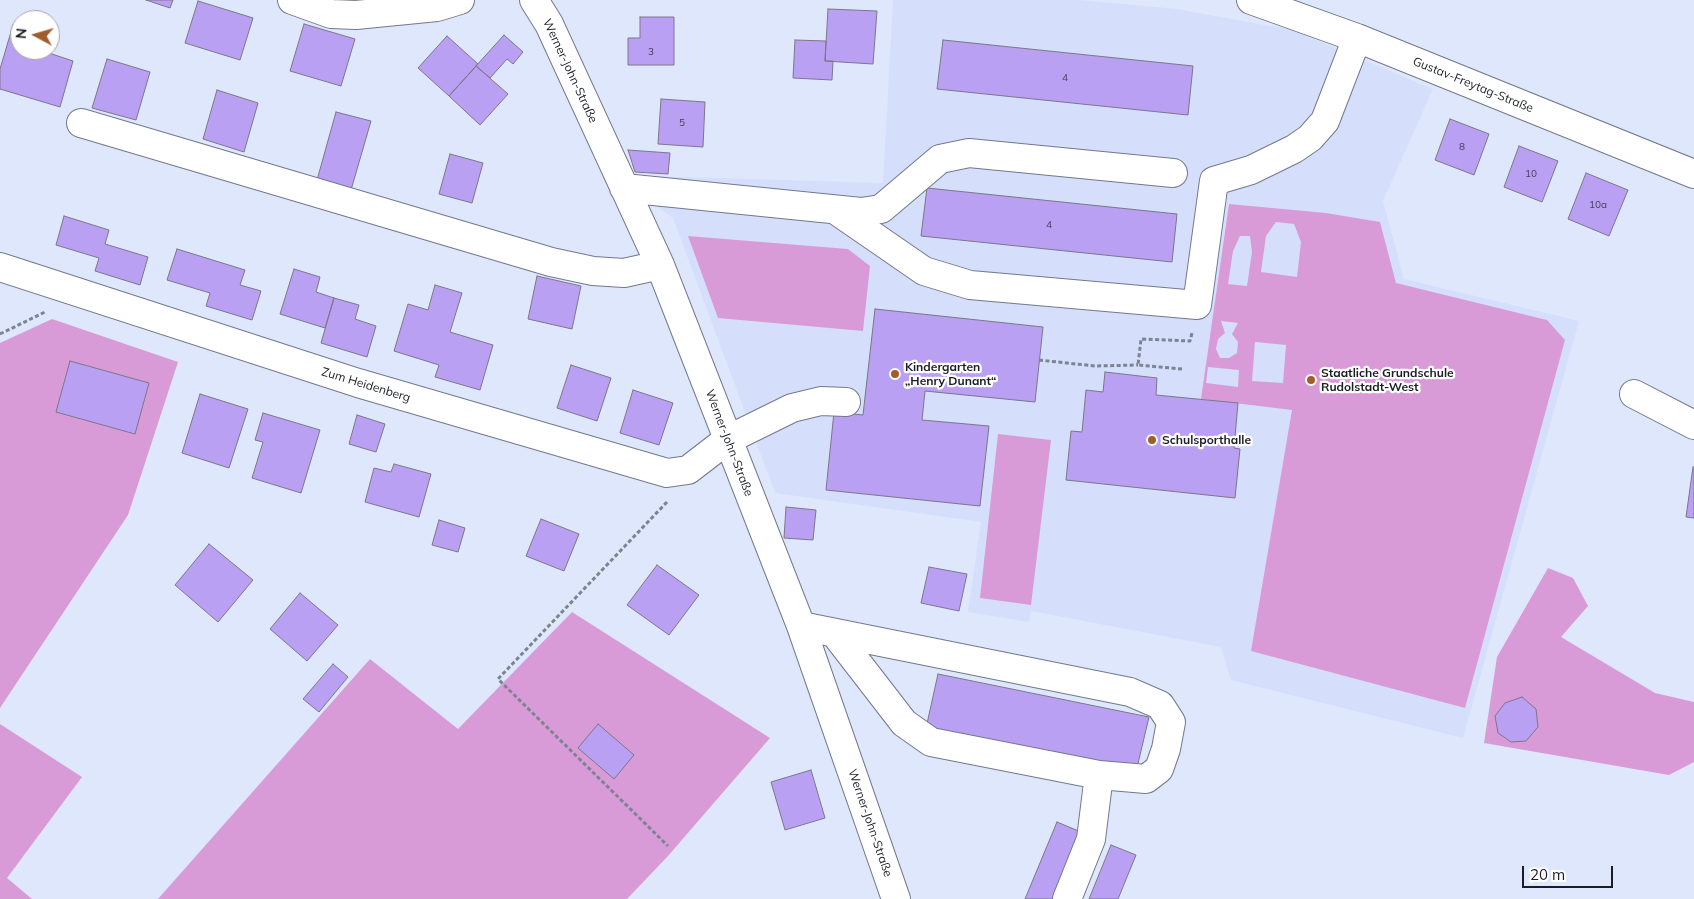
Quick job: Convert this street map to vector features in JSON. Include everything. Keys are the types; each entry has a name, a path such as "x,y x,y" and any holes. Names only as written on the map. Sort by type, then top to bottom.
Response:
{"street":[{"path":"292,0 330,14 356,15 437,7 460,0"},
{"name":"Werner-John-Straße","path":"534,0 549,24 660,265 801,626 896,899"},
{"name":"Gustav-Freytag-Straße","path":"1251,0 1356,38 1694,174"},
{"path":"837,211 924,271 970,285 1197,305 1214,181 1251,170 1294,149 1310,138 1325,121 1356,38"},
{"path":"81,123 551,262 592,271 624,272 660,265"},
{"path":"624,188 861,212 881,209 940,160 968,153 1173,173"},
{"name":"Zum Heidenberg","path":"0,267 358,383 667,473 688,470"},
{"path":"1634,394 1694,425"},
{"path":"688,470 728,440 792,408 821,400 846,402"},
{"path":"801,626 836,635 1130,692 1160,705 1171,722 1166,749 1159,769 1146,779 1099,775 931,742 904,723 836,635"},
{"path":"1067,899 1091,839 1099,775"}],"path":[{"path":"1138,365 1141,338 1190,341 1197,305"},
{"path":"1039,360 1095,366 1138,365 1182,370"},
{"path":"668,846 498,679 674,495 688,470"}],"shaded area":[{"name":"Staatliche Grundschule Rudolstadt-West","path":"893,0 1079,0 1177,9 1292,30 1433,89 1383,201 1404,279 1579,321 1463,738 1231,680 1221,647 1031,611 1029,622 968,612 981,522 775,493 673,218 651,202 650,176 883,183"},
{"path":"1229,204 1326,213 1380,222 1396,283 1547,320 1565,340 1465,708 1251,651 1292,410 1201,399","holes":["1276,222 1294,224 1301,242 1297,277 1261,272 1266,236","1240,236 1250,236 1252,252 1247,286 1228,284 1233,251","1221,321 1238,323 1232,334 1238,342 1237,353 1229,358 1220,358 1216,349 1218,339 1225,333","1255,342 1286,345 1283,383 1252,381","1208,367 1239,370 1238,387 1206,383"]},
{"path":"688,236 848,249 870,266 863,331 718,318"},
{"path":"52,319 178,362 128,515 0,708 0,343"},
{"path":"998,434 1051,440 1031,605 980,598"},
{"path":"1548,568 1573,578 1588,606 1561,637 1655,693 1694,702 1694,762 1669,775 1484,743 1497,657"},
{"path":"572,612 770,738 668,856 627,899 158,899 370,659 458,729"},
{"path":"0,724 82,777 7,878 32,899 0,899"}],"building":[{"path":"146,0 173,0 170,8"},
{"path":"198,1 253,18 240,60 185,43"},
{"path":"828,9 877,11 873,64 825,61"},
{"path":"640,17 674,17 674,65 628,65 628,38 640,38"},
{"path":"304,24 355,39 341,86 290,71"},
{"path":"10,35 10,60 60,60 60,57 73,61 60,107 0,89 0,69"},
{"path":"504,35 523,52 513,64 507,59 490,78 476,66"},
{"path":"447,36 478,64 449,96 418,68"},
{"path":"795,40 826,41 825,61 833,61 832,80 793,78"},
{"path":"943,40 1193,66 1188,115 937,89"},
{"path":"107,59 150,72 136,120 92,108"},
{"path":"476,66 508,94 480,125 449,96"},
{"path":"217,90 258,103 244,152 203,139"},
{"path":"661,99 705,102 703,147 658,144"},
{"path":"336,112 371,121 351,190 317,180"},
{"path":"1450,119 1489,134 1474,175 1435,160"},
{"path":"1519,146 1558,161 1542,202 1504,187"},
{"path":"628,150 670,153 668,174 635,172"},
{"path":"450,154 483,163 472,203 439,194"},
{"path":"1586,173 1628,190 1609,236 1568,219"},
{"path":"927,188 1177,214 1172,262 921,236"},
{"path":"64,216 109,230 105,244 148,257 140,285 95,271 99,258 56,245"},
{"path":"177,249 245,270 240,285 261,291 252,320 206,306 210,293 167,280"},
{"path":"294,269 320,277 316,292 334,298 325,328 280,314"},
{"path":"537,276 581,286 572,329 528,319"},
{"path":"435,285 462,293 450,332 493,345 480,390 435,377 439,365 394,351 408,304 428,310"},
{"path":"334,298 359,305 355,319 376,326 367,357 321,343"},
{"path":"875,309 1043,327 1035,402 925,391 922,420 989,426 980,506 826,490 834,412 863,415"},
{"path":"70,361 149,383 135,434 56,412"},
{"path":"571,365 611,378 597,421 557,408"},
{"name":"Schulsporthalle","path":"1105,372 1157,378 1156,395 1238,403 1234,448 1240,449 1235,498 1066,480 1071,431 1082,432 1086,390 1103,392"},
{"path":"633,390 673,403 659,445 620,433"},
{"path":"200,394 248,409 229,468 182,453"},
{"path":"263,413 320,430 301,493 252,478 263,442 255,440"},
{"path":"357,415 385,424 376,452 349,444"},
{"path":"394,464 431,474 419,517 365,502 374,468 391,472"},
{"path":"1694,467 1694,518 1686,517"},
{"path":"786,507 816,510 813,540 784,538"},
{"path":"541,519 579,534 564,571 526,556"},
{"path":"439,520 465,528 458,552 432,545"},
{"path":"209,544 253,580 218,622 175,585"},
{"path":"657,565 699,595 669,635 627,605"},
{"path":"929,567 967,574 959,611 921,603"},
{"path":"300,593 338,625 307,661 270,629"},
{"path":"333,664 348,677 319,712 303,699"},
{"path":"938,674 1149,717 1136,772 926,728"},
{"path":"1522,697 1536,709 1538,727 1526,741 1511,742 1498,733 1495,716 1505,703"},
{"path":"598,724 634,755 614,779 578,748"},
{"path":"811,770 825,818 785,830 771,782"},
{"path":"1057,822 1081,832 1053,899 1025,899"},
{"path":"1111,845 1136,855 1118,899 1089,899"}],"place":[{"name":"Kindergarten „Henry Dunant“","path":"895,374"},
{"name":"Staatliche Grundschule Rudolstadt-West","path":"1311,380"},
{"name":"Schulsporthalle","path":"1152,440"}]}
